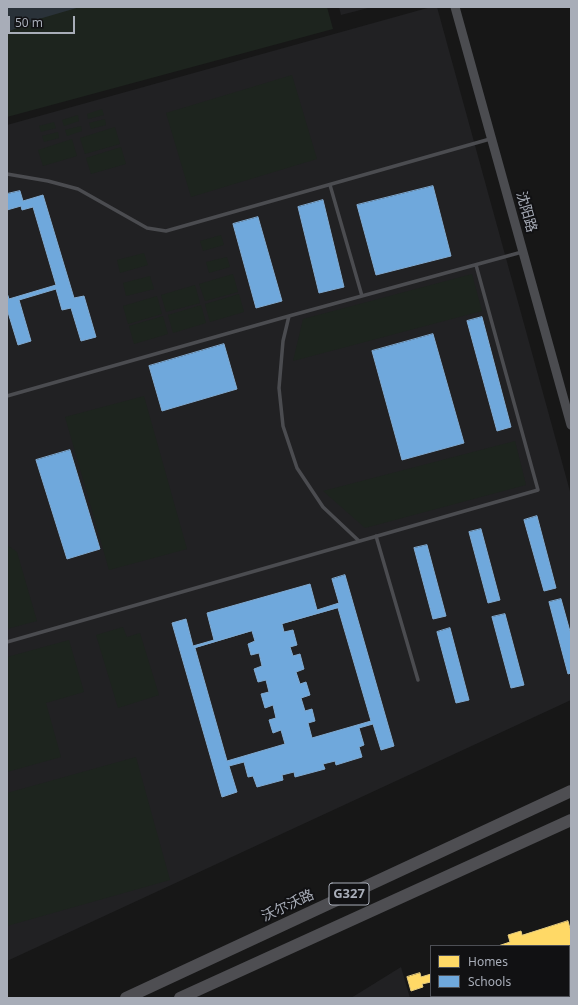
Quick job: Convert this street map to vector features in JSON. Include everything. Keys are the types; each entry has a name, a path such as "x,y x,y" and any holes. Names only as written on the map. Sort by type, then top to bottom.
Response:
{"highway":[{"name":"沃尔沃路","path":"126,998 571,791"},
{"name":"G327","path":"180,998 571,820"}],"street":[{"name":"沈阳路","path":"455,7 571,425"}],"lane":[{"path":"7,174 48,181 78,189 147,228 166,231 491,139"},
{"path":"330,185 362,296"},
{"path":"7,396 289,316 523,252"},
{"path":"7,642 538,490 476,265"},
{"path":"289,316 283,341 279,388 283,426 297,468 323,507 359,541"},
{"path":"376,536 418,680"}],"shaded area":[{"path":"7,7 327,7 333,29 7,117"},
{"path":"7,7 80,7 39,19 7,32"},
{"path":"339,7 372,7 341,15"},
{"path":"431,7 437,7 571,495 571,700 7,961 7,125"},
{"path":"292,75 317,159 191,197 166,113"},
{"path":"102,109 104,115 88,119 87,114"},
{"path":"78,115 79,121 64,126 62,120"},
{"path":"105,119 106,125 91,129 89,123"},
{"path":"54,122 56,128 41,132 39,126"},
{"path":"81,126 82,131 67,136 65,130"},
{"path":"115,127 120,144 85,154 80,138"},
{"path":"58,132 59,138 44,142 42,136"},
{"path":"72,139 77,156 43,166 38,150"},
{"path":"121,147 126,164 91,174 86,158"},
{"path":"221,235 224,245 203,251 200,241"},
{"path":"144,253 148,265 120,273 117,260"},
{"path":"227,257 230,267 209,273 206,262"},
{"path":"233,274 238,292 205,301 199,284"},
{"path":"472,274 482,311 293,361 303,319"},
{"path":"150,276 154,289 126,296 123,283"},
{"path":"195,285 200,303 166,312 161,295"},
{"path":"239,294 244,312 210,322 205,304"},
{"path":"157,296 162,314 128,324 123,306"},
{"path":"201,305 206,323 173,333 168,315"},
{"path":"163,316 168,334 134,344 129,326"},
{"path":"144,396 187,549 109,570 65,417"},
{"path":"515,441 526,485 365,528 323,491"},
{"path":"7,545 17,552 37,621 7,629"},
{"path":"123,627 127,637 140,633 159,695 118,708 96,635"},
{"path":"69,640 84,692 46,703 61,757 7,772 7,657"},
{"path":"136,757 170,880 7,926 7,793"},
{"path":"401,967 410,998 351,998"}],"building: Homes":[{"path":"568,921 571,932 571,947 570,945 501,945 510,942 508,935 521,931 522,935"},
{"path":"570,960 571,998 561,998 570,997"},
{"path":"420,973 421,977 430,974 430,982 422,984 423,987 411,991 407,977"},
{"path":"482,997 482,998 460,998"},
{"path":"508,997 529,998 508,998"}],"building: Schools":[{"path":"433,186 451,256 376,275 357,205"},
{"path":"20,191 23,201 43,195 74,298 84,296 96,337 81,341 71,308 62,310 56,289 19,300 31,341 18,345 7,309 7,293 9,299 56,285 33,207 22,210 21,206 7,210 7,194"},
{"path":"323,200 344,287 319,293 298,207"},
{"path":"258,217 282,301 256,308 233,224"},
{"path":"482,317 511,427 497,431 467,321"},
{"path":"433,334 464,443 402,460 372,351"},
{"path":"224,344 237,389 162,411 149,366"},
{"path":"70,450 100,549 67,559 36,460"},
{"path":"537,516 556,588 544,591 524,520"},
{"path":"481,529 500,600 488,603 469,532"},
{"path":"427,545 446,616 433,619 414,548"},
{"path":"345,575 394,746 381,750 373,724 359,728 364,745 359,747 362,757 336,765 335,761 323,764 325,769 295,777 294,772 282,775 283,780 257,787 253,776 248,777 244,762 229,766 237,792 222,797 172,623 186,619 193,646 214,640 207,613 310,584 317,610 339,603 332,579","holes":["338,608 371,721 312,738 308,723 315,721 312,709 305,711 301,698 310,695 306,682 300,684 296,672 304,669 300,654 293,656 290,647 297,645 293,630 284,632 282,624","252,631 255,641 248,644 251,655 259,653 262,666 254,669 258,682 266,680 269,692 261,694 265,708 273,705 276,718 269,720 273,733 281,730 285,744 227,761 195,648"]},
{"path":"561,599 571,635 571,673 568,674 549,602"},
{"path":"505,614 524,685 511,688 492,617"},
{"path":"450,628 469,700 456,703 437,632"}]}
